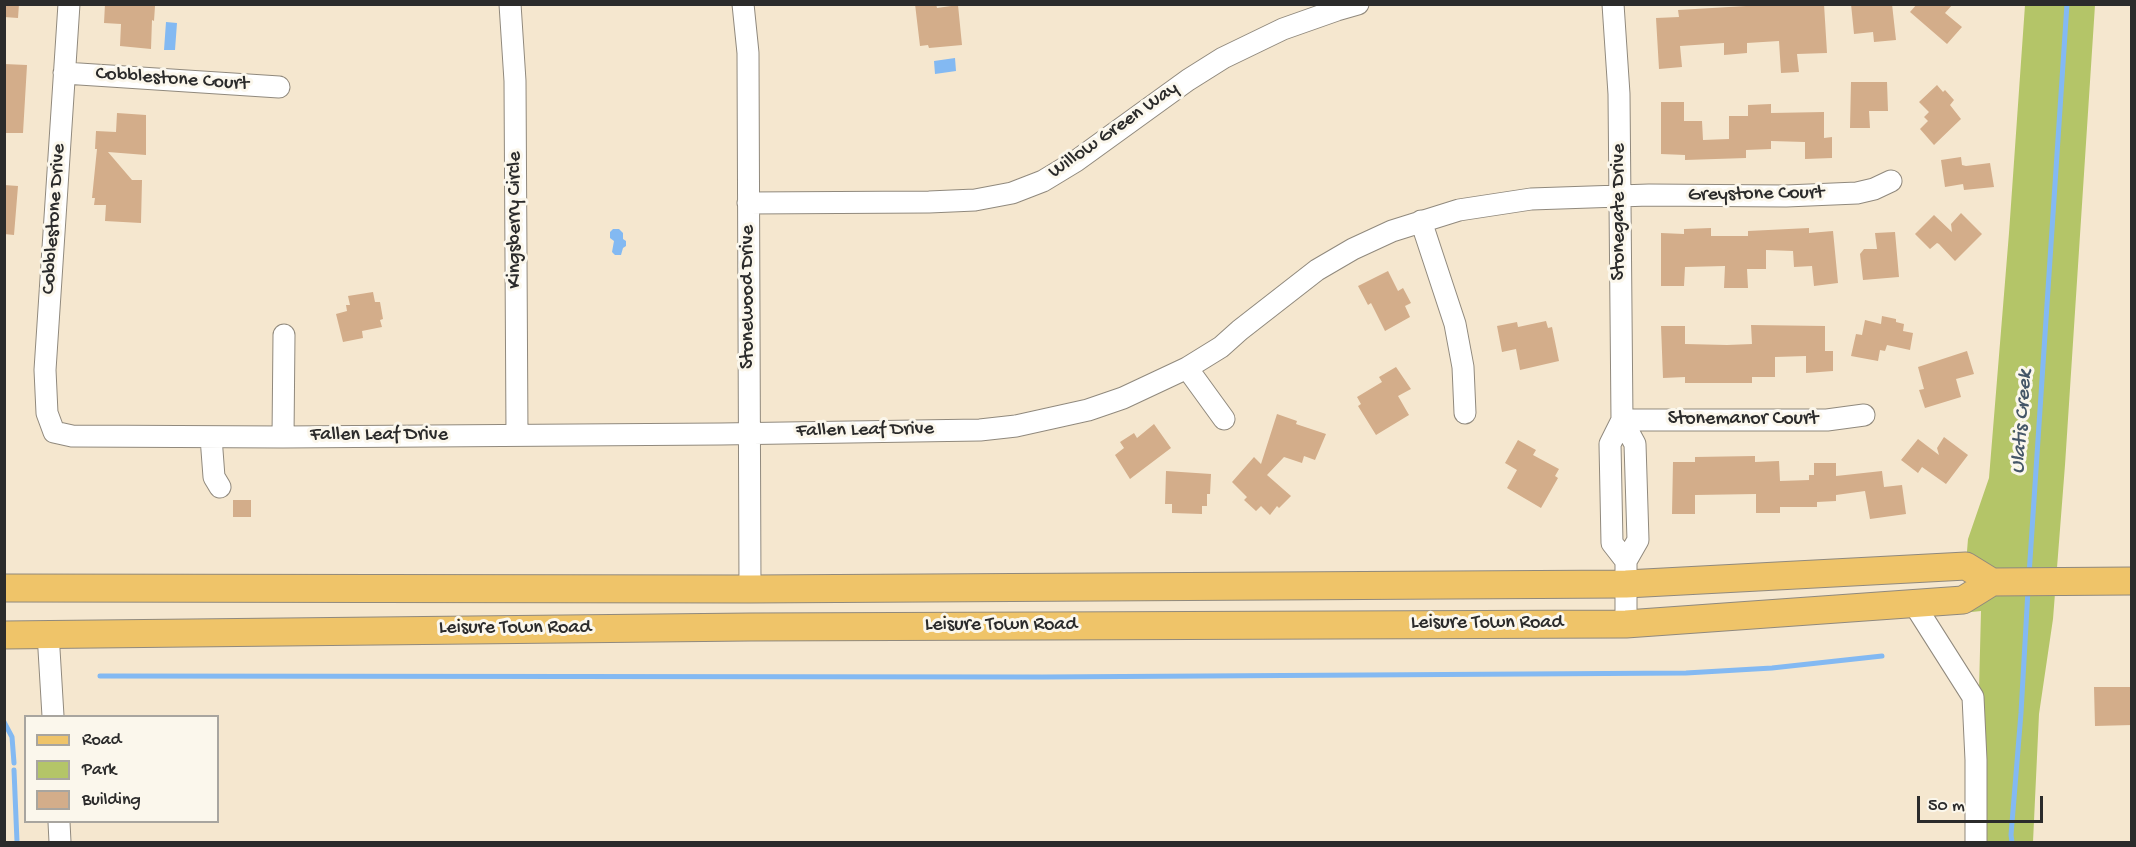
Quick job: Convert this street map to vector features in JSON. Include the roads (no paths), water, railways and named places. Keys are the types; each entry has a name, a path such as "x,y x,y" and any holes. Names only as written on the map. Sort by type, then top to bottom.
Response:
{"main road":[{"name":"Leisure Town Road","path":"4,588 750,589 1966,566 1992,582 1964,600 1626,624 773,627 4,634"},
{"path":"1992,582 2132,581"}],"street":[{"name":"Cobblestone Drive","path":"54,432 47,413 45,370 69,4"},
{"name":"Kingsberry Circle","path":"510,4 515,81 517,435"},
{"name":"Stonewood Drive","path":"743,4 748,53 750,589"},
{"name":"Willow Green Way","path":"748,203 975,200 1012,193 1043,181 1076,161 1222,58 1283,29 1337,9 1358,4"},
{"name":"Stonegate Drive","path":"1613,4 1620,94 1622,420 1635,444 1638,540 1626,572 1626,624"},
{"name":"Cobblestone Court","path":"64,73 279,87"},
{"name":"Greystone Court","path":"1619,196 1786,196 1857,193 1874,189 1891,181"},
{"name":"Fallen Leaf Drive","path":"54,432 72,436 283,437 968,430 1016,426 1088,410 1123,398 1187,368 1221,347 1248,323 1317,270 1353,249 1392,231 1459,210 1492,203 1619,196"},
{"path":"1421,221 1455,324 1463,367 1465,413"},
{"path":"283,437 284,335"},
{"path":"1187,368 1224,419"},
{"name":"Stonemanor Court","path":"1622,420 1827,420 1864,415"},
{"path":"211,437 214,477 220,487"},
{"path":"1914,604 1973,697 1976,843"},
{"path":"48,633 53,715"},
{"path":"59,823 60,843"}],"water":[{"path":"166,22 177,23 175,50 164,50"},
{"path":"955,58 956,71 935,74 934,61"},
{"path":"613,229 619,229 626,241 621,255 615,255 612,252 614,241 610,238 610,232"}],"waterway":[{"name":"Ulatis Creek","path":"2029,575 2067,4"},
{"name":"Ulatis Creek","path":"2012,842 2028,590"},
{"path":"100,676 1042,677 1686,673 1772,668 1882,656"},
{"path":"4,722 12,737 14,763"},
{"path":"14,770 17,842"}]}
